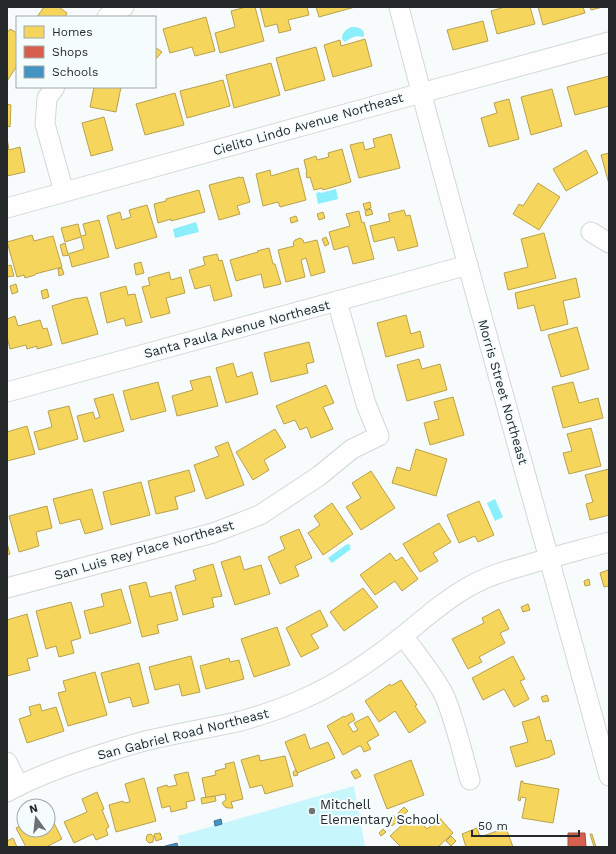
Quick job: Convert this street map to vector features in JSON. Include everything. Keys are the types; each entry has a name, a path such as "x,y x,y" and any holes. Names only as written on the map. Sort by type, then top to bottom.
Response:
{"street":[{"path":"108,16 118,9 124,7"},
{"name":"Morris Street Northeast","path":"399,7 421,93 609,776"},
{"name":"Cielito Lindo Avenue Northeast","path":"7,208 609,42"},
{"path":"54,88 47,98 45,124 64,192"},
{"path":"591,232 609,243"},
{"name":"Santa Paula Avenue Northeast","path":"7,392 468,265"},
{"name":"San Luis Rey Place Northeast","path":"7,588 213,533 260,515 319,476 352,449 379,436 366,404 338,301"},
{"name":"San Gabriel Road Northeast","path":"13,789 52,771 121,748 161,737 240,721 272,711 304,698 334,684 352,673 403,636 454,595 470,586 494,574 609,542"},
{"path":"403,636 434,679 444,696 453,720 470,780"},
{"path":"7,762 13,789"}],"shaded area":[{"name":"Mitchell Elementary School","path":"354,786 365,847 181,847 178,836"}],"water":[{"path":"351,27 362,30 364,36 353,37 345,42 342,39 343,33"},
{"path":"336,189 338,199 318,204 316,193"},
{"path":"196,222 199,232 175,238 173,229"},
{"path":"495,499 503,517 495,521 487,503"},
{"path":"347,544 351,546 349,547 351,549 332,563 328,558"}],"building: Homes":[{"path":"44,7 59,7 67,13 66,16 38,16"},
{"path":"246,7 255,7 264,41 220,53 215,33 235,27 231,11"},
{"path":"260,7 307,7 309,15 288,20 291,30 279,33 277,24 265,27"},
{"path":"316,7 355,7 319,17"},
{"path":"505,7 530,7 535,24 497,34 491,11"},
{"path":"538,7 583,7 585,13 543,25"},
{"path":"590,7 603,7 591,10"},
{"path":"206,17 215,51 195,56 192,47 170,53 163,29"},
{"path":"483,21 488,41 453,50 447,30"},
{"path":"10,29 16,32 16,68 7,81 7,33"},
{"path":"365,39 372,66 333,77 324,45 340,40 341,46"},
{"path":"316,47 325,80 285,91 276,58"},
{"path":"156,48 162,52 156,59"},
{"path":"271,63 280,95 234,108 226,75"},
{"path":"609,76 609,106 575,115 567,87"},
{"path":"223,80 230,106 187,118 180,91"},
{"path":"94,88 121,88 116,112 90,107"},
{"path":"552,89 562,126 531,135 521,97"},
{"path":"175,93 184,125 145,135 136,104"},
{"path":"509,99 519,139 489,147 481,118 497,113 494,103"},
{"path":"7,104 11,105 10,127 7,126"},
{"path":"104,117 113,150 91,156 82,123"},
{"path":"391,134 400,168 359,178 350,145 363,142 365,150 375,147 373,139"},
{"path":"7,138 9,150 20,147 25,172 7,176"},
{"path":"342,149 351,182 323,190 322,188 314,190 310,177 307,178 304,160 316,156 317,160 329,157 328,153"},
{"path":"586,150 598,173 566,191 553,169"},
{"path":"609,153 609,184 601,155"},
{"path":"298,168 306,200 280,207 278,202 263,206 256,174 270,170 271,176"},
{"path":"243,177 250,202 237,206 240,214 219,220 209,185"},
{"path":"538,183 560,197 539,230 513,214 519,204 523,206"},
{"path":"199,190 205,212 158,223 154,204 166,201 166,199"},
{"path":"370,202 371,208 365,210 363,204"},
{"path":"147,205 157,237 116,249 107,216 120,212 122,220 131,217 129,210"},
{"path":"371,209 373,214 366,216 365,211"},
{"path":"404,210 406,216 410,215 418,246 398,251 394,237 374,242 370,226 390,221 388,214"},
{"path":"359,211 362,223 364,222 374,259 353,264 348,246 334,250 329,232 350,226 346,214"},
{"path":"323,212 325,218 319,220 317,214"},
{"path":"296,216 298,221 291,223 290,218"},
{"path":"99,220 109,257 72,267 69,255 63,256 60,245 65,243 68,254 84,249 81,237 65,242 61,228 78,224 81,236 86,235 83,224"},
{"path":"544,233 556,278 508,290 504,273 528,267 521,239"},
{"path":"32,235 34,241 53,236 62,267 25,278 24,275 17,277 7,242"},
{"path":"326,237 329,244 325,246 322,239"},
{"path":"300,238 304,243 317,240 325,272 311,276 306,258 301,260 305,277 286,282 278,250 294,246 293,243 295,240"},
{"path":"269,248 273,264 275,264 281,284 264,288 261,274 236,281 230,260"},
{"path":"217,254 219,261 222,260 232,296 214,301 210,285 195,289 189,270 205,265 203,257"},
{"path":"141,262 144,273 136,275 134,264"},
{"path":"11,265 14,276 7,277 7,266"},
{"path":"62,268 64,274 59,276 58,269"},
{"path":"169,272 171,280 181,277 185,293 166,298 170,313 151,318 142,287 150,285 148,278"},
{"path":"576,278 580,297 563,301 568,324 541,331 534,305 518,309 515,293"},
{"path":"16,284 18,292 12,294 10,286"},
{"path":"126,286 128,295 135,294 142,322 126,326 124,318 107,323 100,293"},
{"path":"47,289 49,297 43,299 41,291"},
{"path":"87,297 98,334 62,344 52,306 74,299"},
{"path":"406,315 411,334 420,331 424,347 386,357 377,323"},
{"path":"15,316 18,326 40,320 43,329 47,328 52,345 37,349 37,346 27,349 26,345 10,349 7,337 7,319"},
{"path":"577,327 589,369 561,377 548,335"},
{"path":"309,342 314,362 306,364 308,373 271,382 264,353"},
{"path":"419,359 422,369 440,364 447,390 407,401 397,365"},
{"path":"233,363 237,377 252,372 258,394 226,403 216,368"},
{"path":"210,376 218,406 177,416 172,396 193,390 190,381"},
{"path":"158,382 166,411 131,420 123,391"},
{"path":"573,382 579,403 598,398 603,418 563,428 552,387"},
{"path":"326,385 334,403 323,407 333,429 311,438 307,427 300,430 295,420 284,424 276,406"},
{"path":"113,394 124,431 84,442 77,416 93,412 95,419 100,417 94,399"},
{"path":"453,397 464,435 430,445 424,423 439,419 434,402"},
{"path":"69,406 78,439 39,450 34,432 52,427 48,411"},
{"path":"27,426 35,454 7,461 7,432"},
{"path":"591,428 601,466 569,474 563,453 572,451 567,434"},
{"path":"275,429 286,447 264,460 269,470 253,480 236,452"},
{"path":"228,442 244,485 206,499 194,465 219,456 215,447"},
{"path":"416,449 447,459 436,496 392,483 397,467 410,471"},
{"path":"609,469 609,515 590,520 586,504 593,502 585,475"},
{"path":"189,470 195,491 175,497 178,509 156,514 148,481"},
{"path":"371,471 395,508 361,530 346,507 361,498 352,483"},
{"path":"141,482 150,515 111,525 103,492"},
{"path":"92,489 103,529 85,534 80,519 60,524 53,499"},
{"path":"479,501 494,535 478,542 475,536 459,543 447,515"},
{"path":"332,503 353,534 323,555 308,533 320,525 314,516"},
{"path":"47,506 52,528 36,532 39,546 19,552 9,516"},
{"path":"439,523 451,542 433,553 438,561 420,572 403,544"},
{"path":"299,529 312,558 295,566 299,576 280,584 268,557 285,549 280,537"},
{"path":"7,543 10,554 7,555"},
{"path":"390,553 396,561 402,557 418,579 402,591 395,581 375,595 360,575"},
{"path":"240,556 244,570 261,565 270,594 235,605 221,562"},
{"path":"213,564 222,596 212,598 214,607 183,615 175,586 196,580 193,570"},
{"path":"608,570 609,586 604,587 600,573"},
{"path":"589,579 590,585 585,586 584,581"},
{"path":"146,582 150,597 171,592 178,620 157,625 159,633 142,637 129,586"},
{"path":"363,588 378,607 344,631 330,612"},
{"path":"121,589 131,623 90,634 84,611 104,606 101,594"},
{"path":"71,602 81,638 71,641 74,653 59,657 56,646 46,649 36,611"},
{"path":"528,604 530,610 523,612 521,607"},
{"path":"499,609 509,629 500,633 505,643 479,657 482,662 468,669 452,639 484,623 482,618"},
{"path":"320,610 328,626 311,635 319,648 301,657 286,628"},
{"path":"27,614 38,656 27,659 30,670 7,676 7,620"},
{"path":"277,627 290,665 254,677 241,639"},
{"path":"191,656 200,692 182,696 179,684 155,690 149,667"},
{"path":"513,656 525,679 520,681 529,699 514,707 504,689 483,700 472,678"},
{"path":"229,658 230,662 239,660 244,679 206,689 200,666"},
{"path":"139,663 149,703 133,707 130,697 109,703 101,673"},
{"path":"95,672 107,715 68,726 58,693 66,691 63,681"},
{"path":"401,680 417,705 415,706 426,722 409,733 395,711 379,722 365,701 390,684 391,686"},
{"path":"547,695 549,701 543,702 541,697"},
{"path":"40,704 42,711 56,707 64,731 27,743 19,719 31,715 29,707"},
{"path":"352,713 355,720 348,724 353,732 358,730 354,723 368,716 379,735 367,742 371,749 364,752 361,746 359,746 343,755 327,726"},
{"path":"539,716 546,741 551,740 555,754 550,757 516,767 510,747 528,742 522,722 537,718"},
{"path":"305,734 310,749 328,742 335,758 297,773 285,742"},
{"path":"259,755 260,761 285,756 293,786 265,794 262,785 250,788 241,760"},
{"path":"411,760 424,795 387,809 374,775"},
{"path":"234,762 243,799 231,802 233,808 228,808 222,803 226,800 225,794 206,798 202,778 216,775 215,771 226,768 225,764"},
{"path":"357,769 361,776 355,779 351,772"},
{"path":"296,770 298,775 294,776 293,772"},
{"path":"188,772 195,800 186,802 187,808 171,812 170,806 162,808 157,788 167,785 168,787 177,785 174,775"},
{"path":"144,778 156,821 116,832 109,805 123,801 124,803 130,802 125,784"},
{"path":"521,781 523,781 523,783 559,789 553,823 522,818 526,798 521,797 520,801 518,800"},
{"path":"97,792 109,827 106,829 108,835 96,840 93,834 74,843 64,822 87,812 82,799"},
{"path":"215,796 216,801 202,804 201,798"},
{"path":"404,807 408,811 401,817 398,813"},
{"path":"414,814 427,829 437,820 435,818 438,816 453,833 438,847 401,847 390,836"},
{"path":"393,815 398,821 392,826 387,821"},
{"path":"56,827 62,839 46,847 26,847 21,838 56,838"},
{"path":"477,828 480,837 506,828 513,847 466,847 462,834"},
{"path":"383,829 386,832 381,836 379,833"},
{"path":"160,833 162,839 156,841 154,834"},
{"path":"151,834 154,837 153,842 149,843 146,840 147,835"},
{"path":"590,834 592,834 596,847 594,847"},
{"path":"451,836 456,841 451,846 446,841"},
{"path":"13,838 17,847 7,847 7,841"}],"building: Shops":[{"path":"568,833 585,833 586,847 568,847"}],"building: Schools":[{"path":"221,819 222,824 215,826 214,821"},
{"path":"177,843 178,847 162,847"}],"place":[{"name":"Mitchell Elementary School","path":"312,811"}]}
